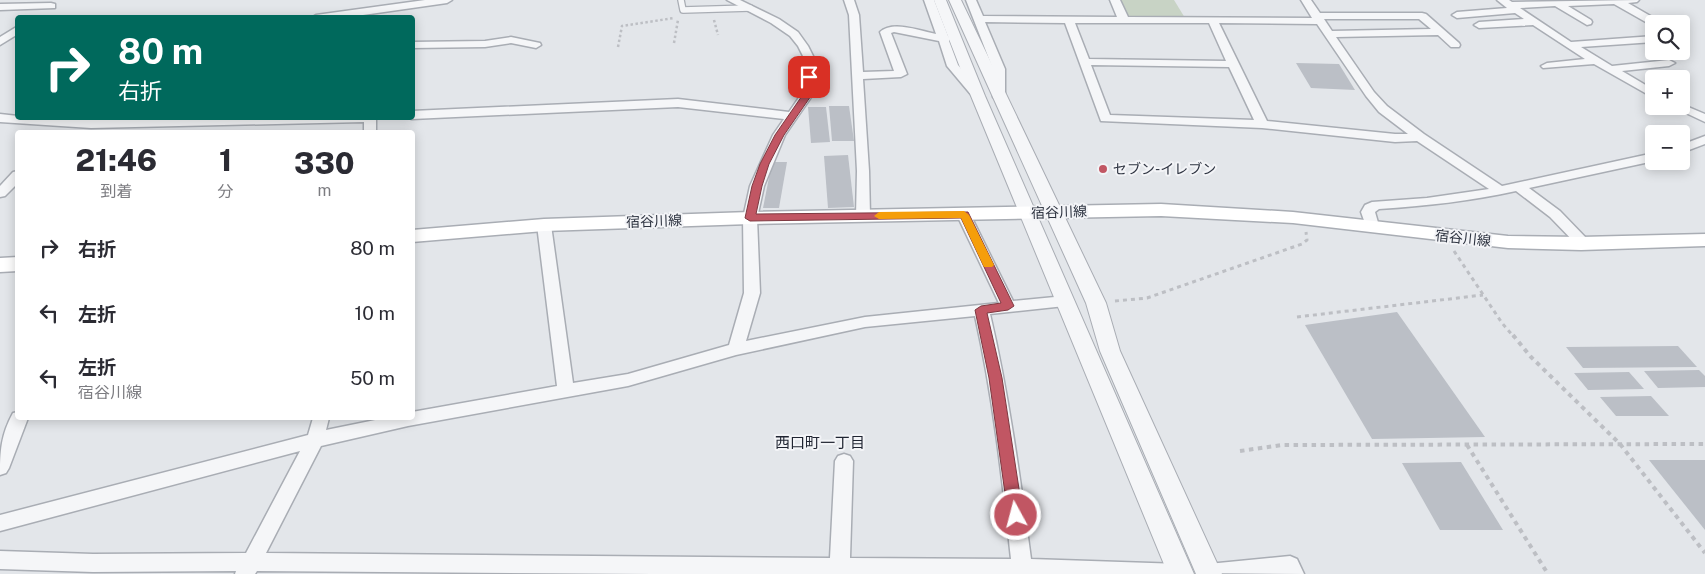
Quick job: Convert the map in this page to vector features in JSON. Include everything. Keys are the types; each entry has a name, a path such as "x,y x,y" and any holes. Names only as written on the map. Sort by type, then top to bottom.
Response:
{"main road":[{"name":"宿谷川線","path":"415,236 544,225 750,218 1161,210 1226,212 1306,219 1507,242 1584,244 1705,240"},
{"path":"0,264 15,264"}],"street":[{"path":"38,15 60,0"},
{"path":"336,15 447,0"},
{"path":"732,0 775,21 794,34 811,62 808,93 779,135 757,186 750,218 752,293 736,349"},
{"path":"849,0 854,15 863,171 863,216"},
{"path":"930,0 953,66 978,96"},
{"path":"0,560 248,568 840,566 1181,574 1064,301 940,0"},
{"path":"955,0 1096,303 1110,351 1209,574 1290,564 1294,574"},
{"path":"971,0 999,69 999,96"},
{"path":"1115,0 1124,20"},
{"path":"1306,0 1382,109 1500,191"},
{"path":"1616,0 1645,17"},
{"path":"1457,15 1510,5 1634,0"},
{"path":"415,15 423,2"},
{"path":"1558,3 1587,22"},
{"path":"1510,5 1596,61 1645,90"},
{"path":"1,8 51,6"},
{"path":"980,19 1213,21 1422,16 1455,45"},
{"path":"1069,19 1105,118 1262,124 1366,136 1420,137"},
{"path":"1213,21 1262,124"},
{"path":"1479,25 1534,22"},
{"path":"857,76 901,74 885,32 893,29 945,39"},
{"path":"0,42 15,31"},
{"path":"1328,34 1440,32"},
{"path":"415,45 485,44 511,40 536,46"},
{"path":"1569,44 1645,40"},
{"path":"1547,66 1596,61"},
{"path":"1086,62 1234,64"},
{"path":"1611,69 1670,62"},
{"path":"415,115 678,102 792,116"},
{"path":"1690,112 1705,118"},
{"path":"0,118 15,118"},
{"path":"63,120 196,120"},
{"path":"290,130 297,120"},
{"path":"83,130 95,121"},
{"path":"1690,146 1705,140"},
{"path":"1372,226 1368,212 1370,208 1377,205 1441,200 1500,191 1645,159"},
{"path":"0,193 15,178"},
{"path":"1519,187 1555,214 1584,244"},
{"path":"964,215 1008,306"},
{"path":"544,225 557,334 566,390"},
{"path":"415,418 628,380 736,349 865,322 1064,301"},
{"path":"981,310 993,361 1023,571"},
{"path":"0,468 18,420"},
{"path":"248,568 315,440 320,420"},
{"path":"0,522 315,440 404,420"},
{"path":"840,566 844,461"}],"lane":[{"path":"682,0 683,10 750,8"}],"path":[{"path":"618,47 622,26 679,17 674,43"},
{"path":"1096,303 1147,298 1302,244 1307,240 1306,219"},
{"path":"1444,236 1502,323 1531,357 1620,444 1705,553"},
{"path":"1297,317 1483,295"},
{"path":"1240,451 1282,445 1705,444"},
{"path":"1467,445 1548,574"}],"green space":[{"path":"1121,0 1174,0 1185,18 1129,18"}],"building":[{"path":"1296,63 1339,64 1355,90 1311,88"},
{"path":"829,106 849,106 854,141 832,141"},
{"path":"808,107 826,107 830,142 811,143"},
{"path":"848,155 854,207 828,208 824,156"},
{"path":"772,162 787,162 779,208 763,208"},
{"path":"1397,312 1485,437 1372,439 1305,325"},
{"path":"1678,346 1697,367 1583,368 1566,347"},
{"path":"1699,370 1705,376 1705,387 1658,388 1644,371"},
{"path":"1629,372 1644,389 1588,390 1574,373"},
{"path":"1651,396 1669,416 1616,416 1600,397"},
{"path":"1649,460 1705,460 1705,530"},
{"path":"1461,462 1503,530 1440,530 1402,463"}],"slow traffic":[{"path":"879,216 964,215 988,265"}],"place":[{"name":"セブン-イレブン","path":"1103,169"}],"district":[{"name":"西口町一丁目","path":"820,443"}],"route":[{"path":"809,77 808,93 779,135 765,164 757,186 750,218 964,215 1008,306 981,310 996,378 1016,515"}]}
